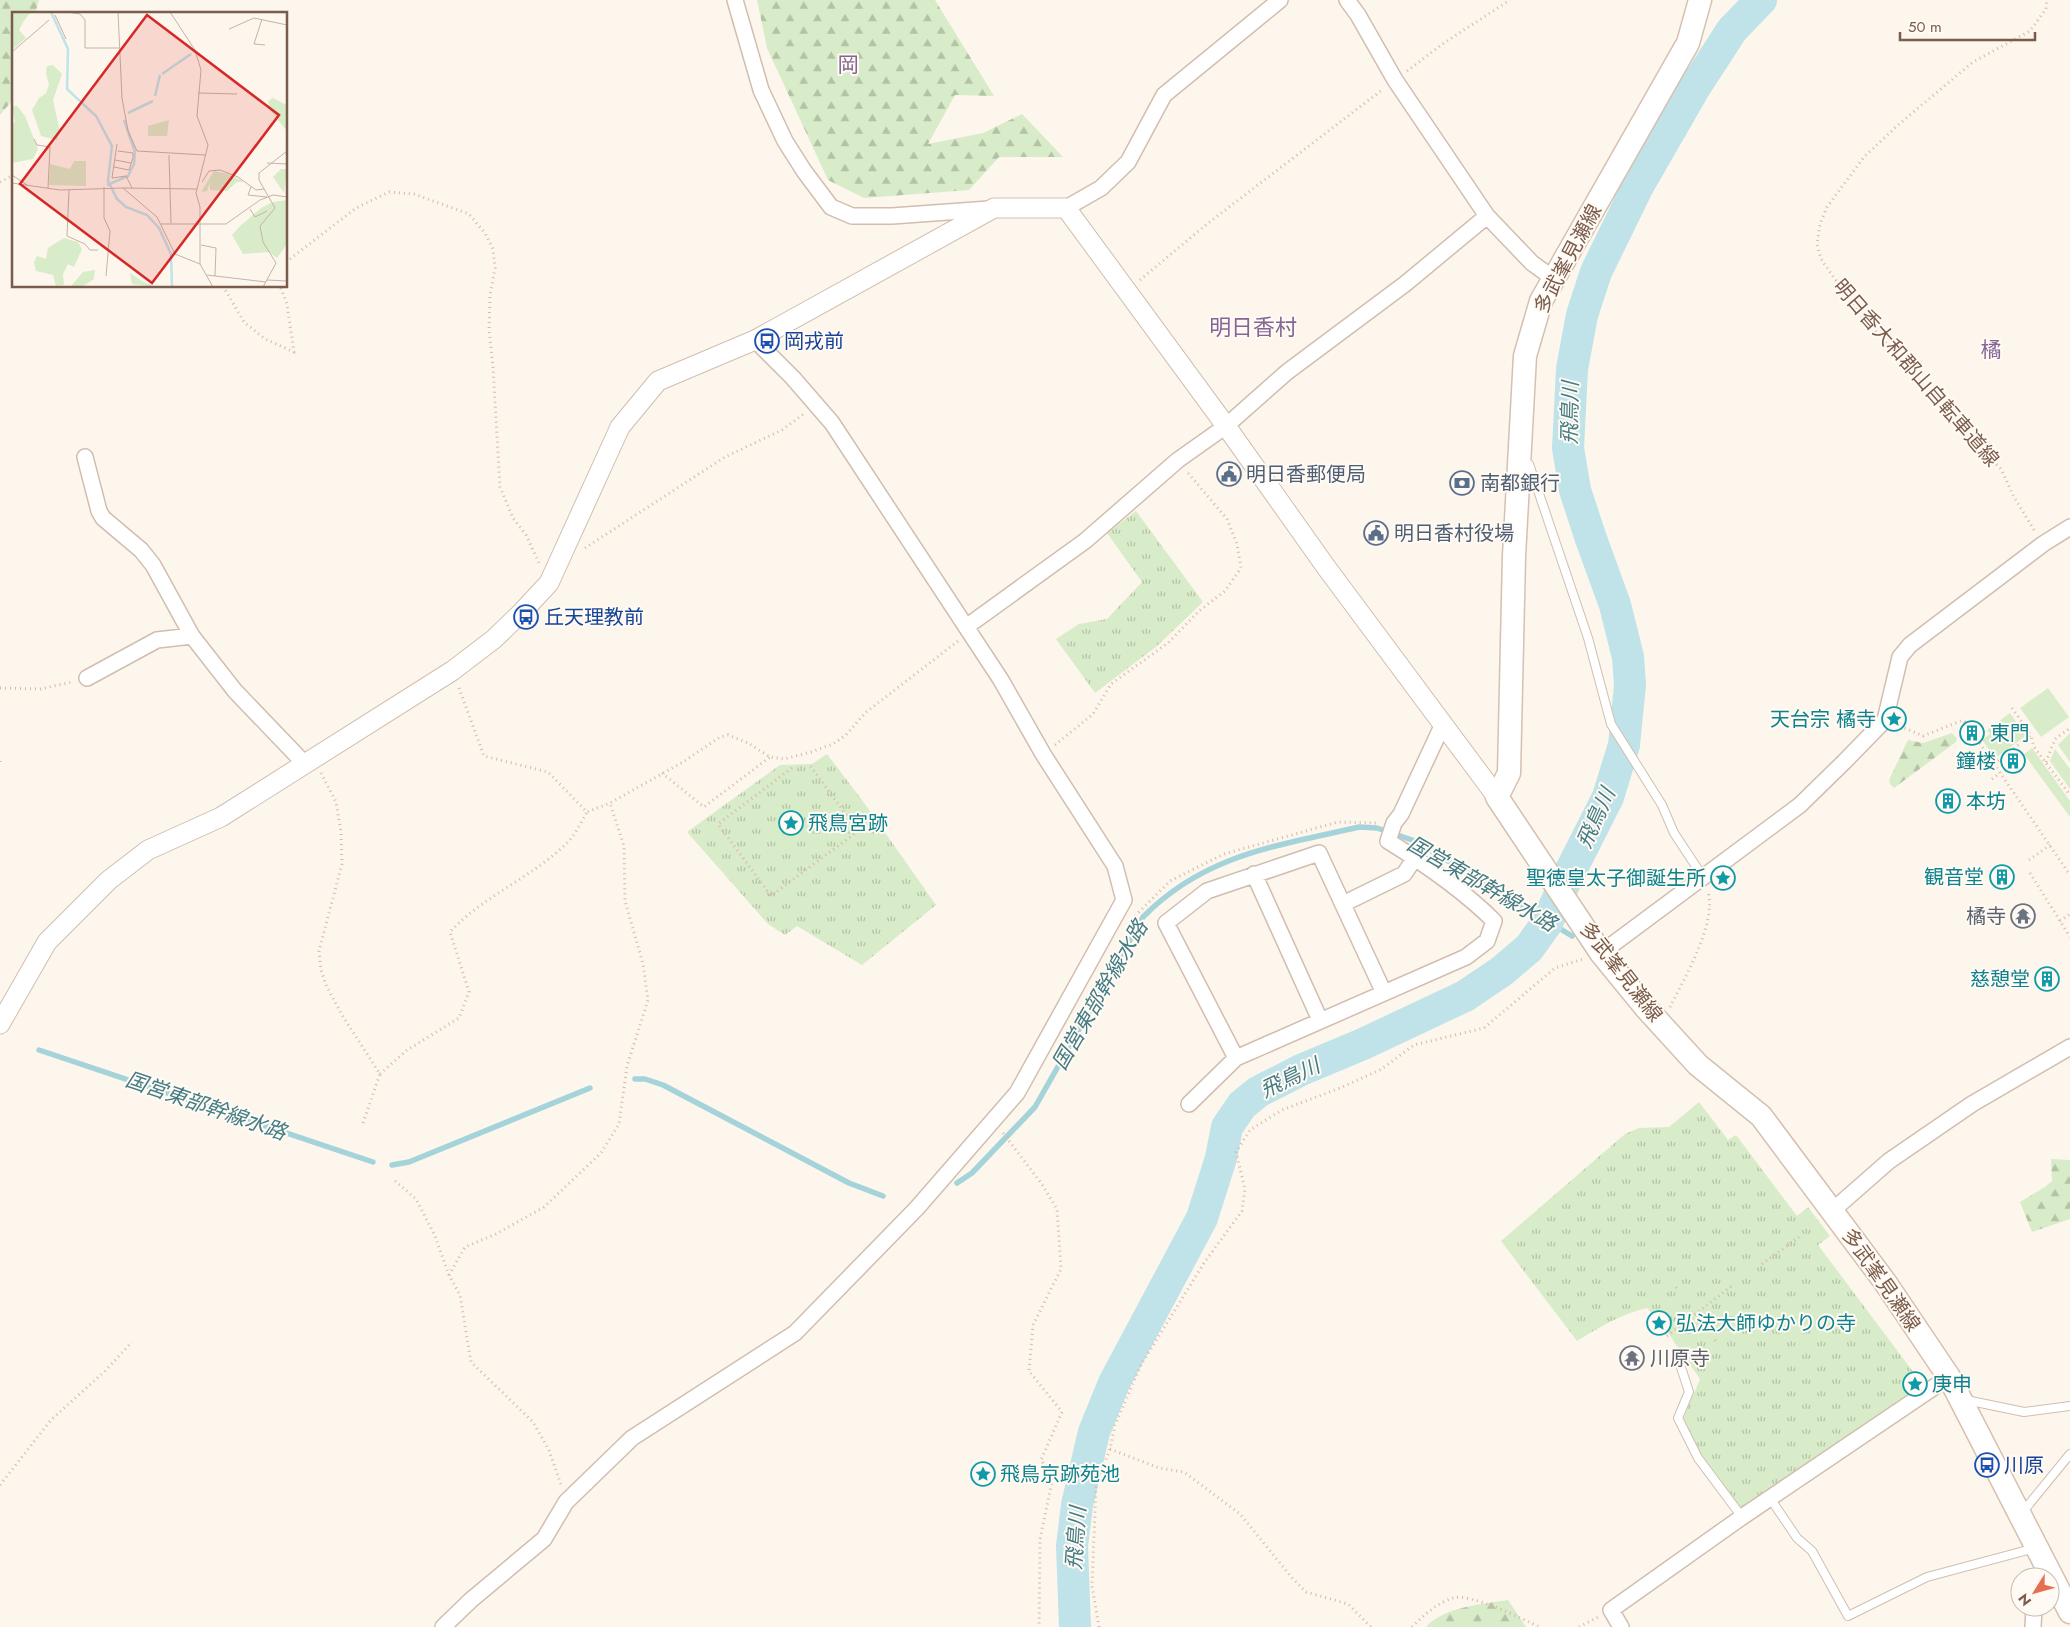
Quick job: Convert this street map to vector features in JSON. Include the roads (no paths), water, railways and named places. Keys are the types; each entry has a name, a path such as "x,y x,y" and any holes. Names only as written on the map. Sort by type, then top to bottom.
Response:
{"main road":[{"name":"多武峯見瀬線","path":"1700,0 1688,44 1541,301 1525,356 1514,556 1509,773 1497,797 1601,953 1698,1065 1760,1116 1885,1282 1949,1377 2069,1609"}],"street":[{"path":"735,0 761,90 785,141 804,171 831,207 852,216 892,216 994,208 1066,208 1102,188 1128,162 1164,95 1280,0"},
{"path":"1346,0 1358,15 1395,80 1487,216 1532,263 1554,279"},
{"path":"0,1024 47,942 109,880 148,850 221,817 308,760 384,715 452,671 494,639 549,584 620,427 658,381 755,340 994,208"},
{"path":"1066,208 1226,426 1326,567 1497,797"},
{"path":"966,627 1085,541 1178,460 1226,426 1286,372 1405,284 1487,216"},
{"path":"443,1627 471,1600 544,1539 566,1502 632,1438 795,1333 917,1208 1016,1093 1124,900 1115,866 1043,754 1001,680 832,423 755,340"},
{"path":"85,457 99,511 103,518 141,550 153,565 192,636 236,691 308,760"},
{"path":"1601,953 1800,805 1885,720 1900,657 1910,645 2042,544 2070,527"},
{"path":"87,678 157,640 192,636"},
{"path":"1189,1104 1236,1058 1384,992 1466,958 1487,941 1494,921 1479,905 1415,858 1388,842 1394,823 1401,814 1443,724"},
{"path":"1236,1058 1166,923 1206,891 1319,853 1384,992"},
{"path":"1343,904 1404,874 1415,858"},
{"path":"1254,874 1320,1020"},
{"path":"1832,1211 1889,1161 1972,1104 2070,1047"},
{"path":"1621,1627 1611,1610 1742,1517 1949,1377"},
{"path":"2038,1567 2039,1551"}],"lane":[{"path":"1519,459 1529,464 1588,638 1613,729 1662,805 1674,833 1703,877"},
{"path":"1678,1358 1689,1392 1678,1418 1698,1458 1742,1517"},
{"path":"1960,1398 2024,1412 2070,1406"},
{"path":"2020,1516 2070,1454"},
{"path":"1770,1498 1797,1538 1812,1551 1848,1616 1926,1577 2039,1551"}],"waterway":[{"name":"飛鳥川","path":"1075,1627 1072,1546 1077,1505 1094,1432 1114,1383 1202,1218 1221,1158 1227,1127 1242,1105 1258,1092 1301,1070 1363,1044 1465,996 1502,971 1529,948 1547,923 1567,878 1608,797 1624,745 1630,685 1628,657 1615,605 1575,490 1568,448 1572,369 1582,315 1596,272 1638,186 1695,87 1732,30 1761,0"},
{"name":"国営東部幹線水路","path":"957,1183 972,1173 1035,1107 1143,917 1167,896 1191,879 1217,866 1271,847 1299,840 1359,827 1377,828 1415,841 1572,936"},
{"name":"国営東部幹線水路","path":"39,1050 373,1162"},
{"name":"国営東部幹線水路","path":"635,1079 645,1079 663,1085 849,1183 883,1196"},
{"name":"国営東部幹線水路","path":"392,1165 409,1162 590,1088"}],"place":[{"name":"岡戎前","path":"767,341"},
{"name":"明日香郵便局","path":"1229,474"},
{"name":"南都銀行","path":"1462,483"},
{"name":"明日香村役場","path":"1376,533"},
{"name":"丘天理教前","path":"526,617"},
{"name":"天台宗 橘寺","path":"1894,719"},
{"name":"東門","path":"1972,733"},
{"name":"鐘楼","path":"2013,761"},
{"name":"本坊","path":"1948,801"},
{"name":"飛鳥宮跡","path":"791,823"},
{"name":"観音堂","path":"2002,877"},
{"name":"聖徳皇太子御誕生所","path":"1723,878"},
{"name":"橘寺","path":"2023,916"},
{"name":"慈憩堂","path":"2047,979"},
{"name":"弘法大師ゆかりの寺","path":"1659,1323"},
{"name":"川原寺","path":"1632,1358"},
{"name":"庚申","path":"1915,1384"},
{"name":"川原","path":"1987,1465"},
{"name":"飛鳥京跡苑池","path":"983,1474"}],"district":[{"name":"岡","path":"848,65"},
{"name":"明日香村","path":"1253,327"},
{"name":"橘","path":"1991,350"}]}
